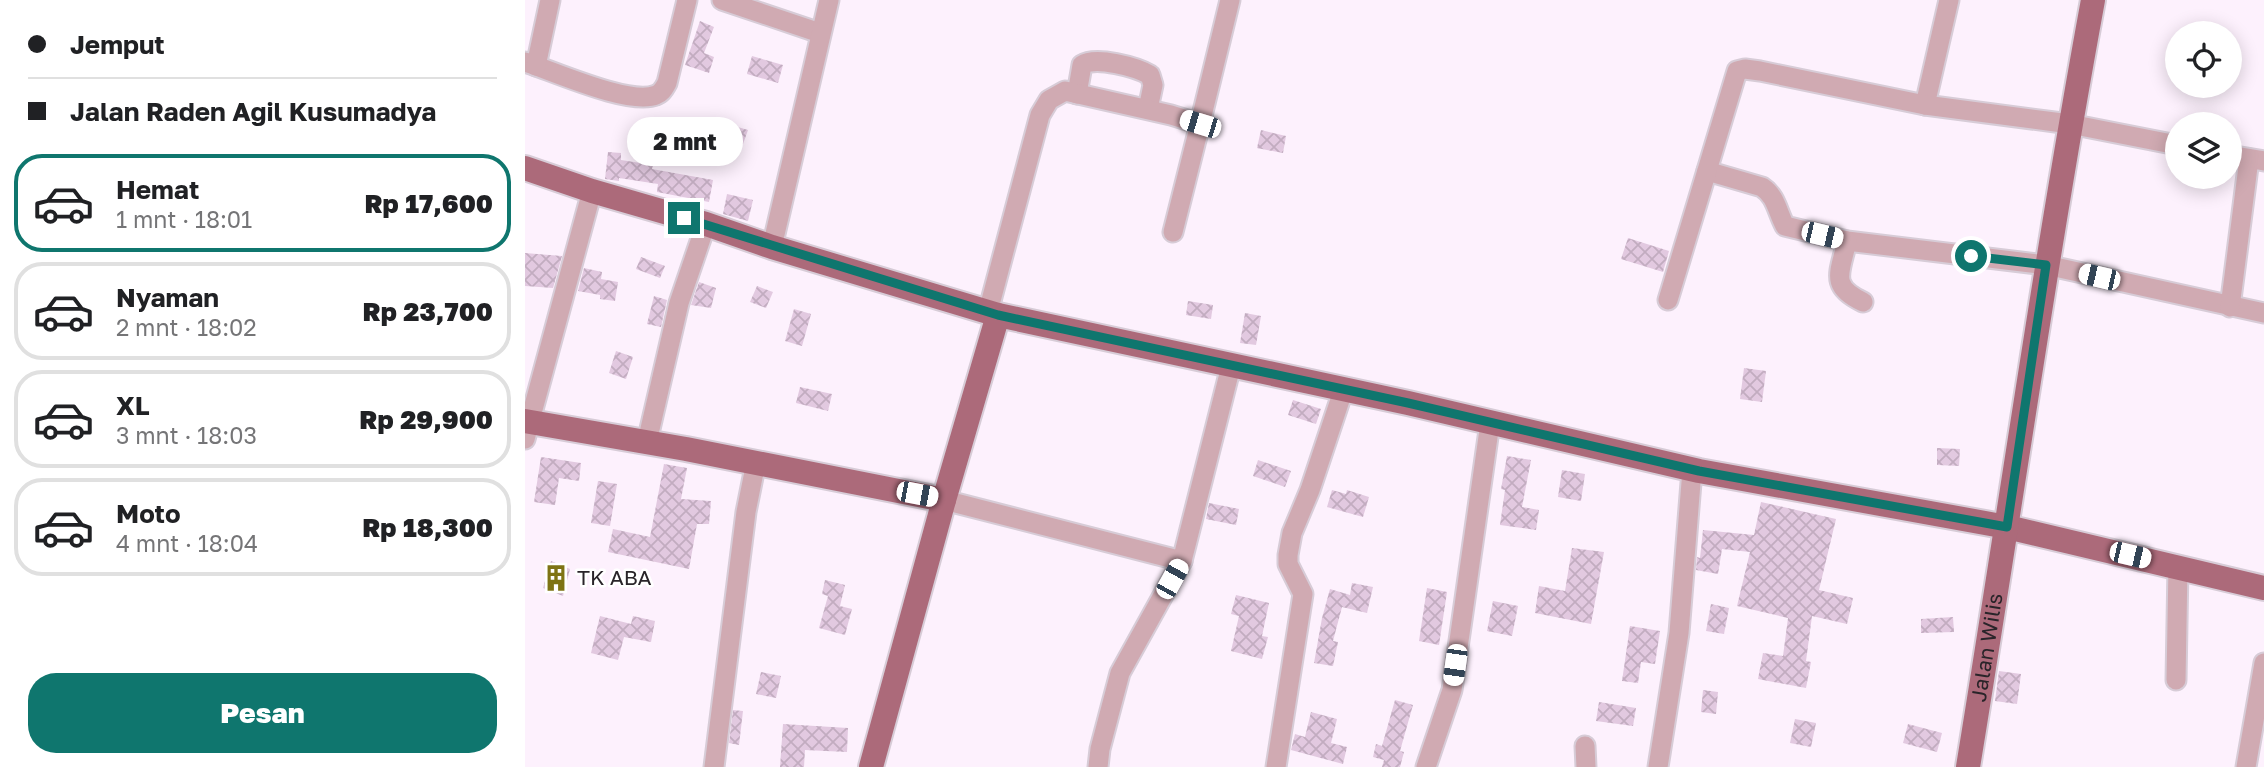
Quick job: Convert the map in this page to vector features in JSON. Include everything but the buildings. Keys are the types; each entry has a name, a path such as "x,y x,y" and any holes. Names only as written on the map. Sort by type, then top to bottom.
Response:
{"main road":[{"name":"Jalan Wilis","path":"1968,767 2046,265 2093,0"},
{"path":"525,168 993,314 1408,403 1692,470 2007,527 2264,588"},
{"path":"871,767 993,314"},
{"path":"526,427 647,442 944,500"}],"street":[{"path":"550,0 531,64 631,97 656,95 663,90 687,0"},
{"path":"722,0 820,33"},
{"path":"772,247 829,0"},
{"path":"1173,232 1230,0"},
{"path":"1925,105 1949,0"},
{"path":"1077,94 1082,65 1094,61 1110,64 1150,75 1153,85 1148,110"},
{"path":"1668,300 1737,71 1760,71 1925,105 2070,124 2165,143"},
{"path":"993,314 1040,116 1049,100 1065,90 1200,124"},
{"path":"2231,307 2257,160"},
{"path":"1707,172 1768,191 1775,200 1785,226 1847,241 2046,265 2264,313"},
{"path":"526,427 593,191"},
{"path":"647,442 687,273 706,224"},
{"path":"1847,241 1840,273 1841,287 1846,295 1863,303"},
{"path":"1098,767 1100,749 1121,673 1182,561 1231,366"},
{"path":"1276,767 1303,594 1288,564 1288,555 1292,533 1310,490 1343,391"},
{"path":"1426,767 1451,690 1490,424"},
{"path":"714,767 746,512 755,462"},
{"path":"1658,767 1679,633 1692,470"},
{"path":"944,500 1182,561"},
{"path":"2176,680 2178,566"},
{"path":"2246,767 2264,663"},
{"path":"1585,746 1586,767"}],"place":[{"name":"TK ABA","path":"556,578"}],"route":[{"path":"684,218 998,315 1408,403 1699,471 2007,527 2046,265 1971,256"}]}
